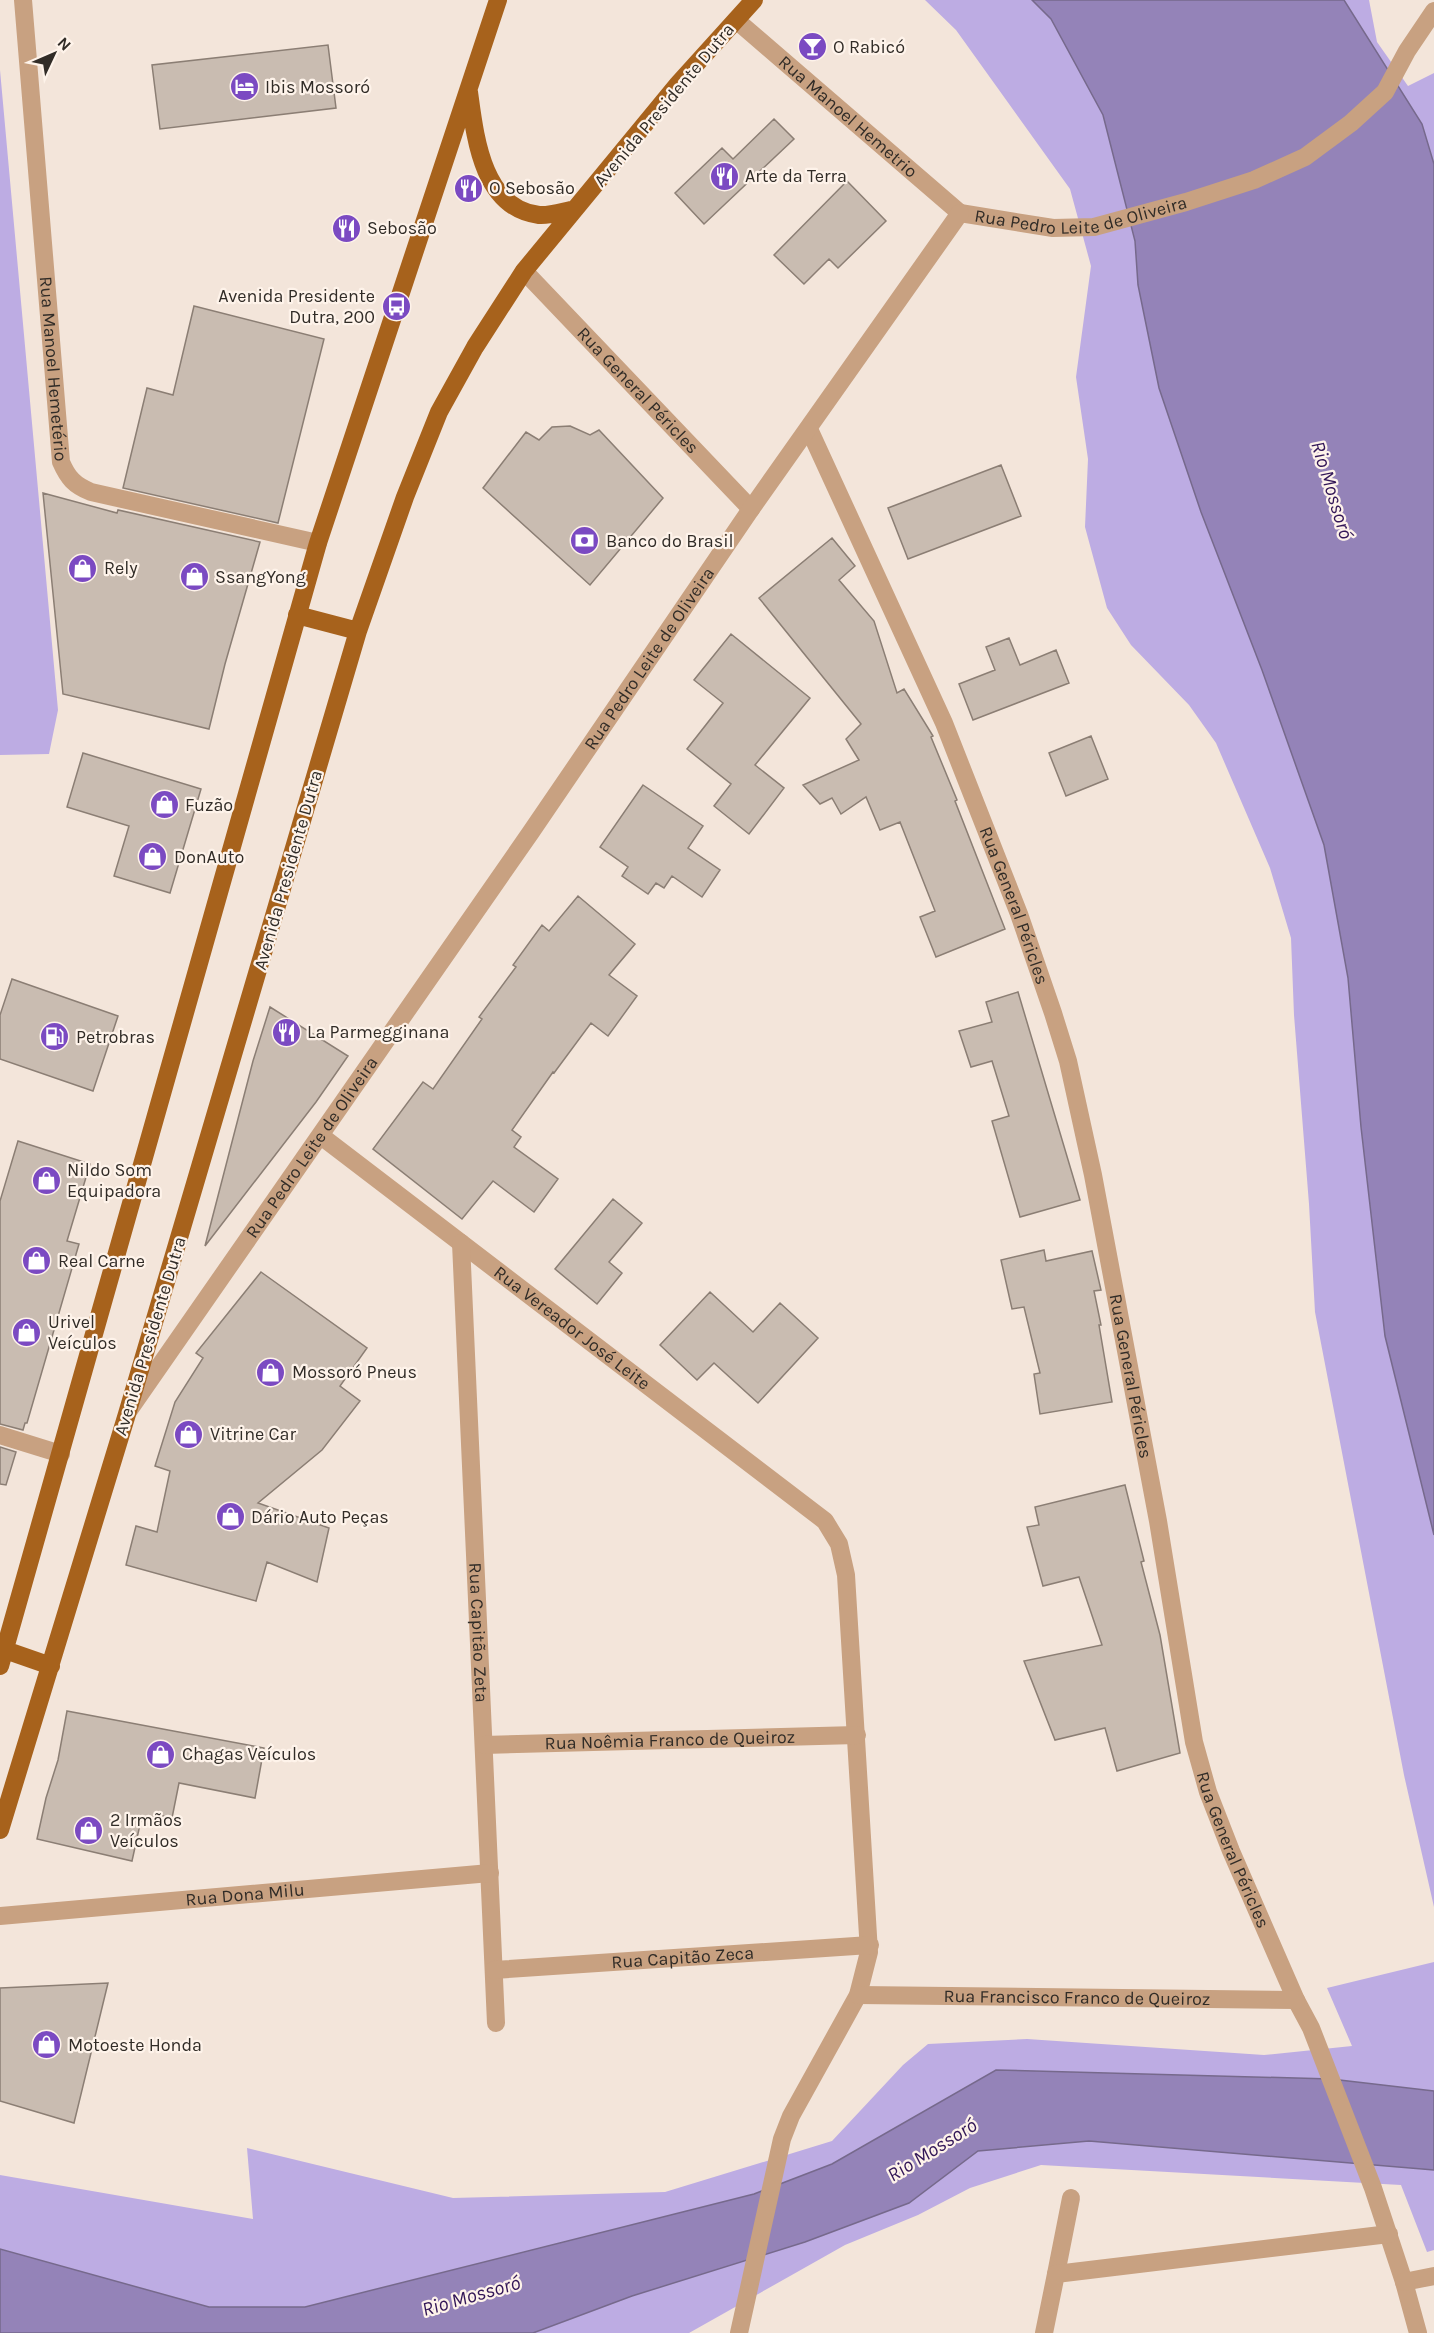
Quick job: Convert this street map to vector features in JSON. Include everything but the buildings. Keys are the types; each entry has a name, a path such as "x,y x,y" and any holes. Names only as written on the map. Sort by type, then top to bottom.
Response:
{"main road":[{"path":"51,1666 3,1658 318,543 498,0"},
{"name":"Avenida Presidente Dutra","path":"0,1830 127,1414 358,631 405,497 439,412 475,347 524,271 678,84 754,0"},
{"path":"469,87 474,132 480,159 500,193 520,210 541,215 575,209"},
{"path":"297,615 358,631"}],"street":[{"name":"Rua Manoel Hemetério","path":"23,0 60,462 68,478 78,487 91,492 318,543"},
{"name":"Rua Pedro Leite de Oliveira","path":"127,1414 321,1136 751,509 960,213 1053,228 1094,227 1186,202 1254,180 1305,157 1351,123 1385,92 1407,51 1434,11"},
{"name":"Rua Manoel Hemetrio","path":"736,20 960,213"},
{"name":"Rua General Péricles","path":"524,271 751,509"},
{"name":"Rua General Péricles","path":"809,429 944,723 1019,914 1068,1061 1119,1310 1158,1521 1194,1742 1209,1792 1231,1851 1296,2000 1311,2028 1373,2188 1418,2333"},
{"name":"Rua Vereador José Leite","path":"321,1136 825,1521 839,1544 846,1575 857,1736"},
{"name":"Rua Capitão Zeta","path":"461,1243 496,2023"},
{"path":"0,1435 61,1454"},
{"path":"739,2329 782,2139 791,2116 858,1995 870,1945 857,1736"},
{"name":"Rua Noêmia Franco de Queiroz","path":"484,1744 857,1736"},
{"name":"Rua Dona Milu","path":"0,1916 490,1872"},
{"name":"Rua Capitão Zeca","path":"494,1970 870,1945"},
{"name":"Rua Francisco Franco de Queiroz","path":"858,1995 1296,2000"},
{"path":"1044,2333 1071,2198"},
{"path":"1056,2274 1389,2234"},
{"path":"1404,2282 1434,2276"}],"shaded area":[{"path":"925,0 1032,0 1051,19 1103,115 1135,241 1138,285 1159,388 1201,512 1262,670 1324,845 1348,978 1361,1127 1385,1336 1434,1535 1434,1907 1404,1775 1315,1312 1294,1015 1291,938 1270,868 1216,743 1189,705 1131,645 1107,608 1085,527 1088,459 1076,377 1091,266 1070,189 956,30"},
{"path":"1344,0 1369,0 1377,42 1408,86 1434,73 1434,164 1422,124"},
{"path":"0,70 58,710 49,754 0,755"},
{"path":"1434,1962 1434,2091 1331,2079 996,2070 832,2164 754,2194 305,2307 209,2307 0,2249 0,2175 253,2219 247,2148 453,2198 665,2192 832,2141 903,2065 928,2044 1027,2039 1264,2055 1352,2046 1327,1988"},
{"path":"1089,2141 1434,2170 1434,2250 1427,2252 1401,2185 1041,2165 970,2188 918,2215 845,2245 689,2333 533,2333 632,2296 805,2242 909,2203 978,2151"}],"water":[{"name":"Rio Mossoró","path":"1032,0 1344,0 1422,124 1434,164 1434,1535 1385,1336 1361,1127 1348,978 1324,845 1262,670 1201,512 1159,388 1138,285 1135,241 1103,115 1051,19"},
{"name":"Rio Mossoró","path":"996,2070 1331,2079 1434,2091 1434,2170 1089,2141 978,2151 909,2203 805,2242 632,2296 533,2333 0,2333 0,2249 209,2307 305,2307 754,2194 832,2164"}],"place":[{"name":"O Rabicó","path":"812,47"},
{"name":"Ibis Mossoró","path":"244,87"},
{"name":"Arte da Terra","path":"724,176"},
{"name":"O Sebosão","path":"468,188"},
{"name":"Sebosão","path":"346,228"},
{"name":"Avenida Presidente Dutra, 200","path":"396,306"},
{"name":"Banco do Brasil","path":"585,541"},
{"name":"Rely","path":"83,568"},
{"name":"SsangYong","path":"194,577"},
{"name":"Fuzão","path":"164,805"},
{"name":"DonAuto","path":"153,857"},
{"name":"La Parmegginana","path":"286,1032"},
{"name":"Petrobras","path":"55,1037"},
{"name":"Nildo Som Equipadora","path":"46,1180"},
{"name":"Real Carne","path":"37,1261"},
{"name":"Urivel Veículos","path":"27,1332"},
{"name":"Mossoró Pneus","path":"271,1372"},
{"name":"Vitrine Car","path":"189,1434"},
{"name":"Dário Auto Peças","path":"230,1517"},
{"name":"Chagas Veículos","path":"161,1754"},
{"name":"2 Irmãos Veículos","path":"89,1830"},
{"name":"Motoeste Honda","path":"47,2045"}]}
